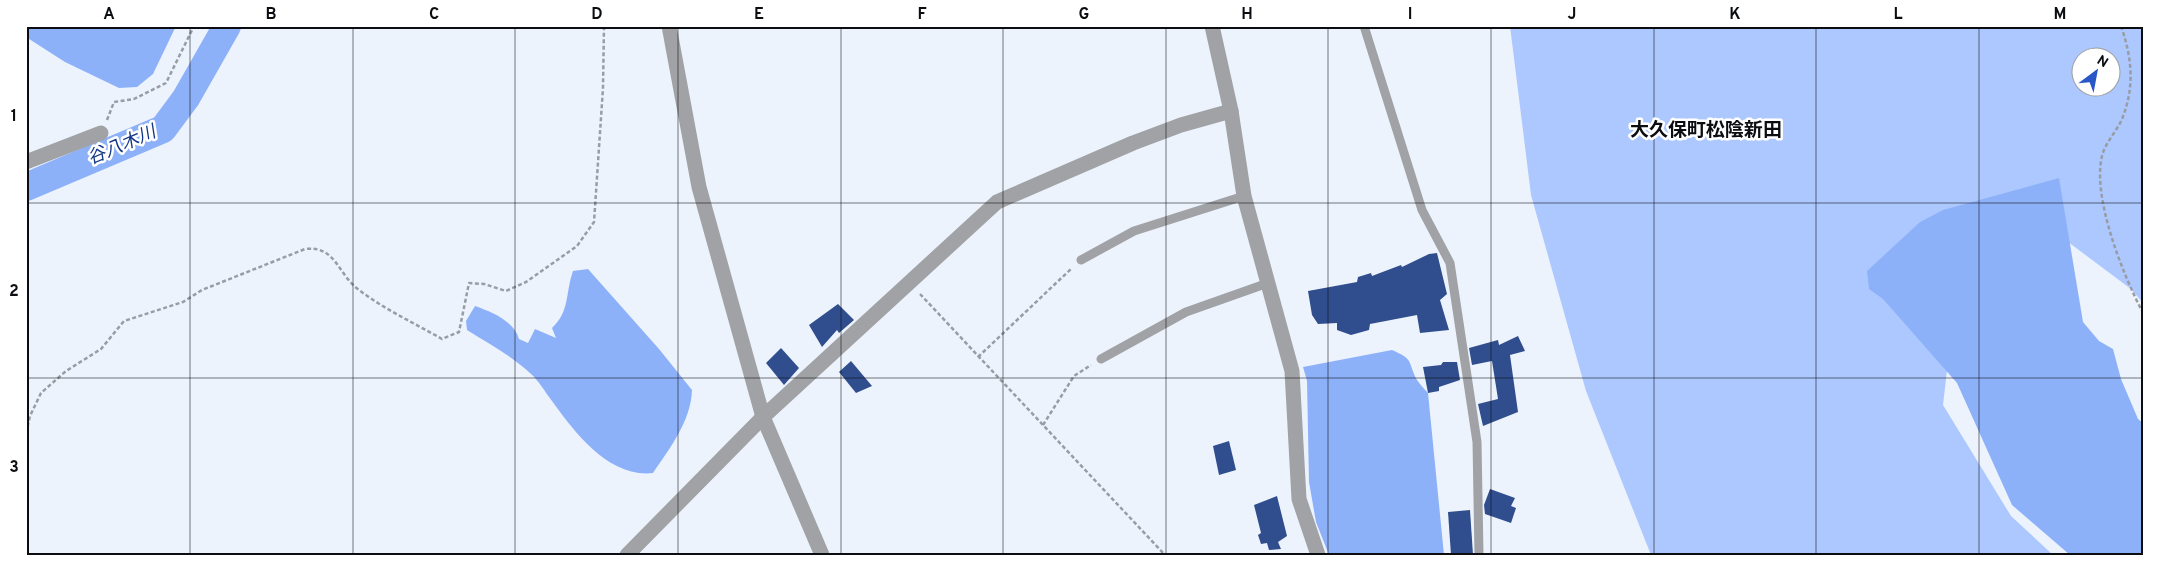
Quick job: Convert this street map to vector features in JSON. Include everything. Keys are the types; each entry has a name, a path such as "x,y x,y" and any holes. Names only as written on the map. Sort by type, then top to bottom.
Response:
{"street":[{"path":"669,26 699,187 763,417 822,555"},
{"path":"1212,26 1231,110 1244,196 1292,371 1300,500 1318,555"},
{"path":"627,555 763,417 997,202 1133,142 1231,110"},
{"path":"26,162 101,133"}],"lane":[{"path":"1364,26 1422,210 1450,263 1476,442 1479,555"},
{"path":"1081,260 1134,231 1244,196"},
{"path":"1101,358 1186,312 1268,283"}],"path":[{"path":"101,133 114,102 134,99 166,83 194,26"},
{"path":"26,433 30,416 41,393 66,371 101,349 124,321 183,302 202,290 305,249 318,247 326,252 357,290 442,339 459,332 469,284 484,284 506,291 526,282 577,246 594,222 603,88 604,26"},
{"path":"2121,26 2129,48 2132,70 2130,89 2122,119 2102,156 2101,198 2110,232 2143,313"},
{"path":"978,357 1081,260"},
{"path":"908,282 1165,555"},
{"path":"1042,425 1074,376 1101,358"}],"shaded area":[{"path":"26,26 176,26 153,74 137,87 119,88 65,62 26,37"},
{"path":"1510,26 2143,26 2143,303 2131,289 2052,230 1955,301 1943,405 2011,516 2053,555 1651,555 1586,391 1531,195"},
{"path":"2059,178 2083,322 2099,341 2113,349 2121,379 2138,419 2143,423 2143,555 2070,555 2012,505 1957,383 1883,299 1869,289 1867,271 1920,222 1943,210"},
{"path":"588,269 659,349 692,390 691,401 684,423 673,444 653,473 637,473 608,461 582,439 531,374 508,356 467,330 466,321 475,306 502,318 512,327 519,339 528,343 535,329 556,338 552,328 562,315 573,271"},
{"path":"1392,350 1407,359 1417,380 1428,393 1444,555 1329,555 1316,522 1309,482 1307,381 1303,367"}],"building":[{"path":"1437,253 1447,294 1440,300 1449,330 1420,333 1417,315 1370,324 1369,330 1351,335 1337,330 1337,323 1318,324 1312,315 1308,291 1357,282 1358,277 1371,273 1372,276 1401,265 1402,267 1429,254"},
{"path":"838,304 854,320 839,333 837,330 822,347 809,325"},
{"path":"1518,336 1525,351 1510,355 1518,412 1483,426 1478,404 1498,399 1492,361 1472,365 1469,348 1498,340 1499,345"},
{"path":"781,348 799,368 784,385 766,363"},
{"path":"851,361 872,386 856,393 839,372"},
{"path":"1443,362 1457,362 1460,380 1439,387 1439,391 1428,393 1423,367 1441,365"},
{"path":"1229,441 1236,470 1219,475 1213,446"},
{"path":"1490,489 1515,498 1511,506 1516,508 1511,523 1485,514 1484,505"},
{"path":"1277,496 1287,536 1278,542 1281,549 1269,550 1267,543 1261,544 1258,535 1261,533 1254,505"},
{"path":"1470,510 1473,555 1451,555 1448,512"}],"waterway":[{"name":"谷八木川","path":"26,187 163,129 186,98 227,26"}],"district":[{"name":"大久保町松陰新田","path":"1706,131"}]}
